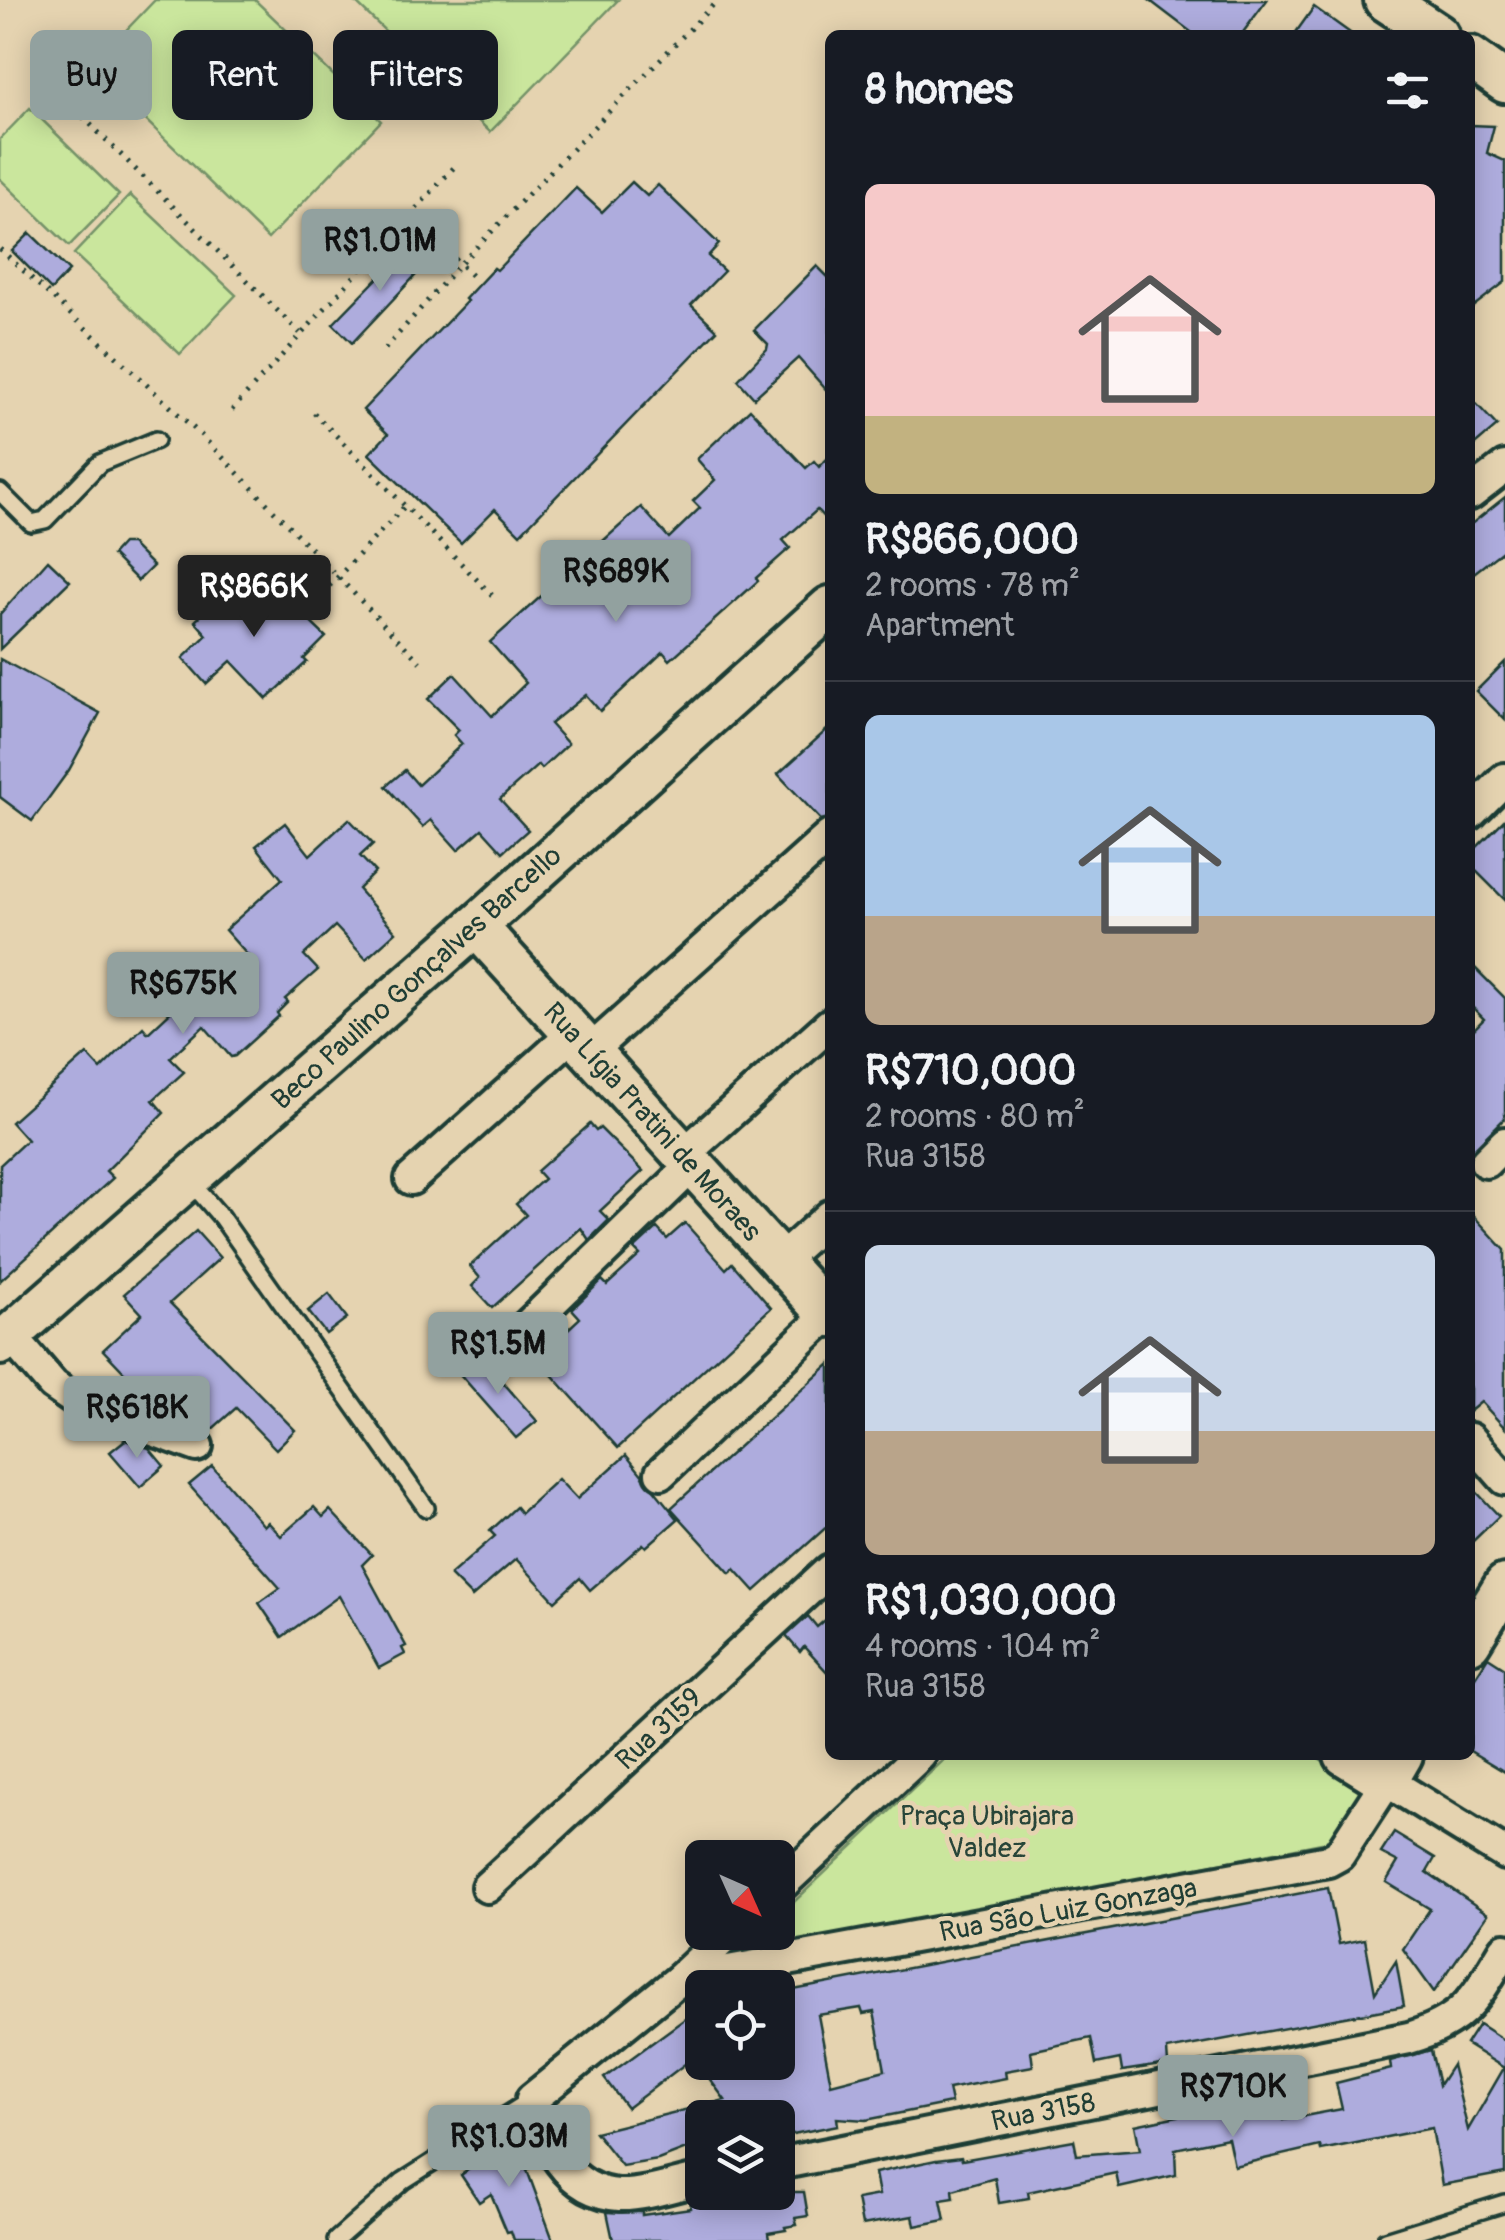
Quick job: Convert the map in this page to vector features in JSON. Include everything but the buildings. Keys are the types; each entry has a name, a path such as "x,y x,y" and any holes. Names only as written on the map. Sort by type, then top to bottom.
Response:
{"main road":[{"path":"1385,0 1430,30"},
{"path":"1475,61 1505,82"},
{"name":"Beco Paulino Gonçalves Barcello","path":"5,1340 476,926 825,612"},
{"name":"Rua Lígia Pratini de Moraes","path":"476,926 825,1310"},
{"path":"1475,1634 1505,1585"},
{"path":"1364,1760 1394,1768"}],"street":[{"path":"1475,490 1505,467"},
{"path":"1475,809 1505,779"},
{"path":"411,1179 825,844"},
{"path":"524,1329 688,1160 825,1029"},
{"path":"780,1261 825,1220"},
{"path":"661,1474 825,1320"},
{"path":"5,1340 53,1386 79,1403 197,1446"},
{"path":"1475,1445 1505,1479"},
{"name":"Rua 3159","path":"487,1888 825,1575"},
{"path":"795,1872 915,1760"},
{"path":"1394,1768 1505,1854"},
{"name":"Rua São Luiz Gonzaga","path":"680,1980 1328,1860 1339,1855 1394,1768"},
{"name":"Rua 3158","path":"795,2161 1410,2038 1454,2020 1471,2003 1505,1949"},
{"path":"685,2183 622,2196 600,2192 573,2178 553,2154 532,2099 680,1980 711,1950"}],"lane":[{"path":"0,492 31,523 45,520 100,463 156,440"},
{"path":"190,1180 221,1217 426,1508"},
{"path":"336,2240 402,2180 532,2099"},
{"path":"1385,2240 1505,2203"}],"path":[{"path":"384,350 460,264 718,0"},
{"path":"86,120 300,333"},
{"path":"232,410 457,164"},
{"path":"410,214 474,278"},
{"path":"0,249 202,436 420,662"},
{"path":"314,413 492,596"},
{"path":"315,601 404,507"}],"green space":[{"path":"155,0 255,0 286,30 172,30 172,120 313,120 313,56 333,75 333,120 381,121 268,239 146,120 152,120 152,30 126,30"},
{"path":"353,0 618,0 490,132 478,120 498,120 498,30 384,30"},
{"path":"30,108 30,120 42,120 119,195 69,246 0,179 0,139"},
{"path":"130,195 236,295 180,354 74,254"},
{"name":"Praça Ubirajara Valdez","path":"944,1760 1321,1760 1369,1788 1337,1840 795,1946 795,1901"},
{"name":"Praça Ubirajara Valdez","path":"743,1950 775,1950 734,1958"}]}
